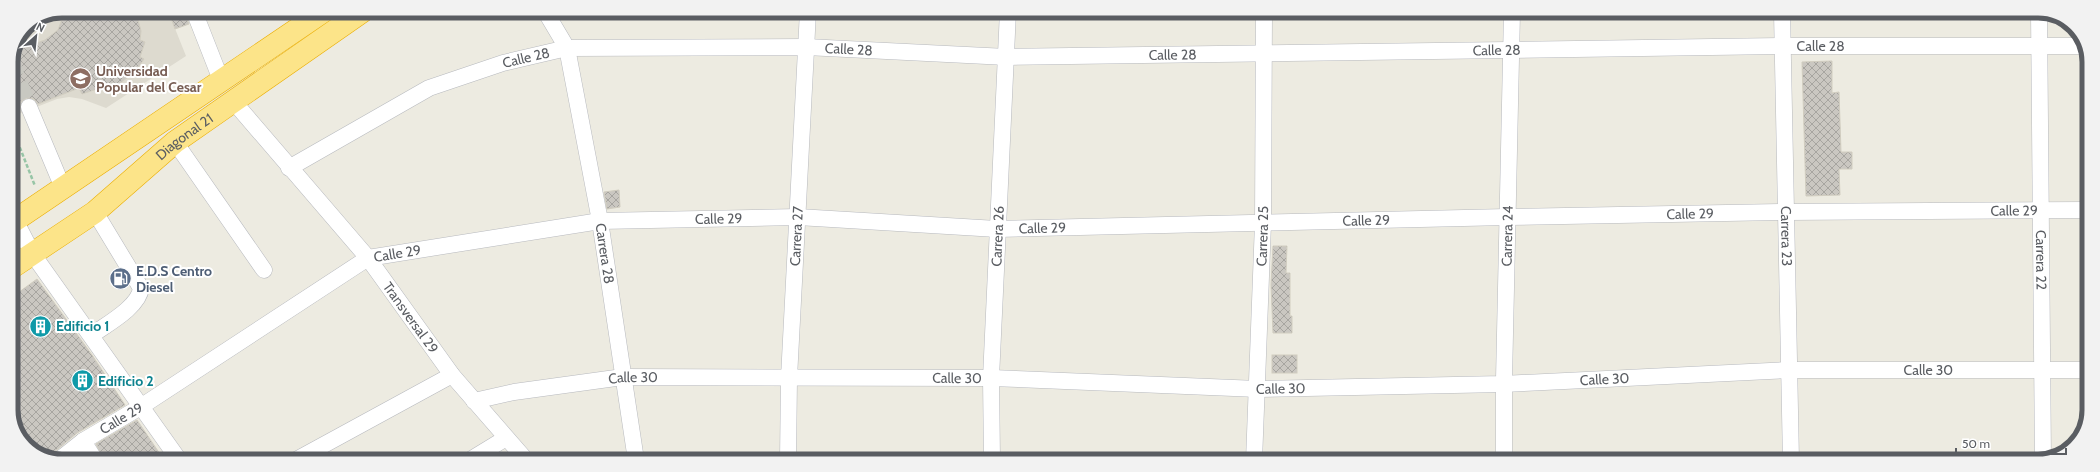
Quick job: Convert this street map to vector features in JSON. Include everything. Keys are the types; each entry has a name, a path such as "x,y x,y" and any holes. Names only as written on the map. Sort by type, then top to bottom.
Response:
{"highway":[{"name":"Diagonal 21","path":"18,218 314,18"},
{"name":"Diagonal 21","path":"18,263 95,212 175,142 353,18"}],"street":[{"path":"197,18 221,80"},
{"name":"Carrera 28","path":"549,18 567,48 600,221 635,454"},
{"name":"Carrera 27","path":"788,454 789,378 808,18"},
{"name":"Carrera 26","path":"992,454 992,378 997,229 1008,18"},
{"name":"Carrera 25","path":"1254,454 1263,223 1264,18"},
{"name":"Carrera 24","path":"1504,454 1507,217 1512,18"},
{"name":"Carrera 23","path":"1782,18 1791,454"},
{"name":"Carrera 22","path":"2039,18 2043,453"},
{"name":"Calle 28","path":"289,168 429,88 503,63 567,48 806,47 1006,58 1782,46 2079,46"},
{"name":"Transversal 29","path":"234,102 289,168 368,258 452,375 521,454"},
{"path":"28,107 63,188"},
{"path":"175,142 264,270"},
{"name":"Calle 29","path":"67,454 83,441 142,406 368,258 600,221 798,217 997,229 1786,212 2082,210"},
{"path":"92,335 134,304 140,296 141,288 95,212"},
{"path":"18,229 32,253 176,454"},
{"name":"Calle 30","path":"474,401 514,392 623,377 992,378 1258,389 1504,384 1789,370 2082,370"},
{"path":"307,454 452,375"},
{"path":"480,454 506,438"},
{"path":"83,441 91,454"}],"path":[{"path":"18,143 41,202"}],"shaded area":[{"name":"Universidad Popular del Cesar","path":"62,18 171,18 186,56 106,108 82,99 69,97 57,99 18,114 19,53 25,37 37,25 45,21"}],"building":[{"path":"62,18 136,18 141,31 140,40 145,42 140,57 144,59 134,73 117,85 115,83 82,94 79,88 38,104 34,99 26,98 21,102 20,110 18,111 18,62 20,49 45,40 58,30"},
{"path":"171,18 187,18 189,24 175,29"},
{"path":"1832,61 1832,93 1839,92 1841,152 1852,152 1852,169 1839,169 1840,195 1806,196 1802,62"},
{"path":"619,190 620,207 607,209 604,192"},
{"path":"1273,246 1287,246 1286,273 1290,273 1290,316 1292,316 1292,333 1273,333 1271,285"},
{"path":"37,279 92,355 125,405 77,433 53,453 45,451 35,445 24,432 19,422 18,293"},
{"path":"1272,355 1297,355 1297,373 1272,373"},
{"path":"137,420 160,454 101,454 96,444"}],"tunnel":[{"path":"18,79 29,107"}],"place":[{"name":"Universidad Popular del Cesar","path":"81,79"},
{"name":"E.D.S Centro Diesel","path":"121,279"},
{"name":"Edificio 1","path":"41,326"},
{"name":"Edificio 2","path":"82,381"}]}
